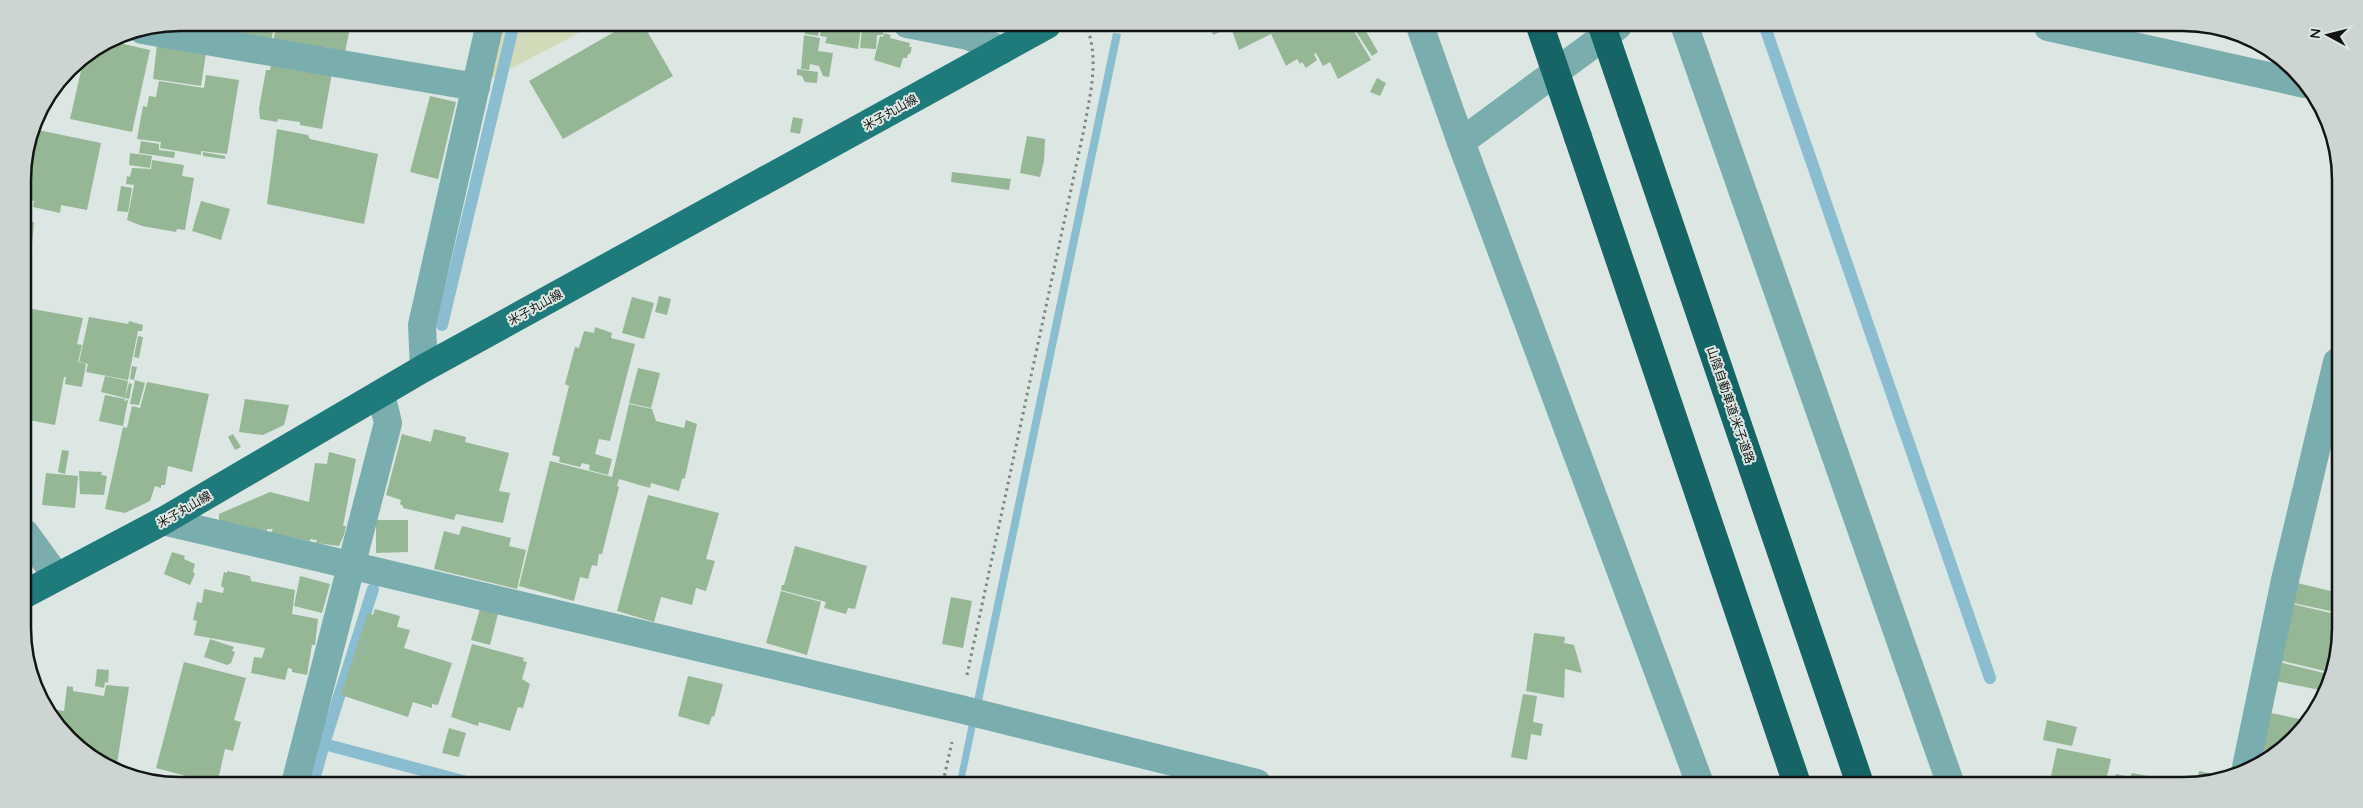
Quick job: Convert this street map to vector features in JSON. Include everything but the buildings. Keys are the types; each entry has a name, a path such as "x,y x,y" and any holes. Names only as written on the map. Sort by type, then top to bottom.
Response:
{"highway":[{"path":"1542,31 1794,776"},
{"name":"山陰自動車道;米子道路","path":"1604,31 1857,776"}],"main road":[{"name":"米子丸山線","path":"31,591 163,521 424,368 1035,32"}],"street":[{"path":"1422,31 1461,142 1697,776"},
{"path":"1461,142 1611,31"},
{"path":"1687,31 1948,776"},
{"path":"2062,31 2295,82"},
{"path":"424,368 422,325 488,32"},
{"path":"946,32 968,36 1002,50"},
{"path":"160,33 476,87"},
{"path":"2247,762 2285,580 2332,379"},
{"path":"297,777 388,423 381,394"},
{"path":"163,521 960,709 1231,776"},
{"path":"31,541 58,577"}],"path":[{"path":"943,777 960,709 1085,119 1092,80 1091,38 1089,32"}],"green space":[{"path":"501,32 581,32 491,79"}],"water":[{"path":"1113,33 1121,34 982,701 974,701"},
{"path":"969,723 976,725 965,777 958,777"}],"waterway":[{"path":"1766,31 1990,678"},
{"path":"442,325 512,32"},
{"path":"315,777 373,589"},
{"path":"324,744 447,777"}]}
